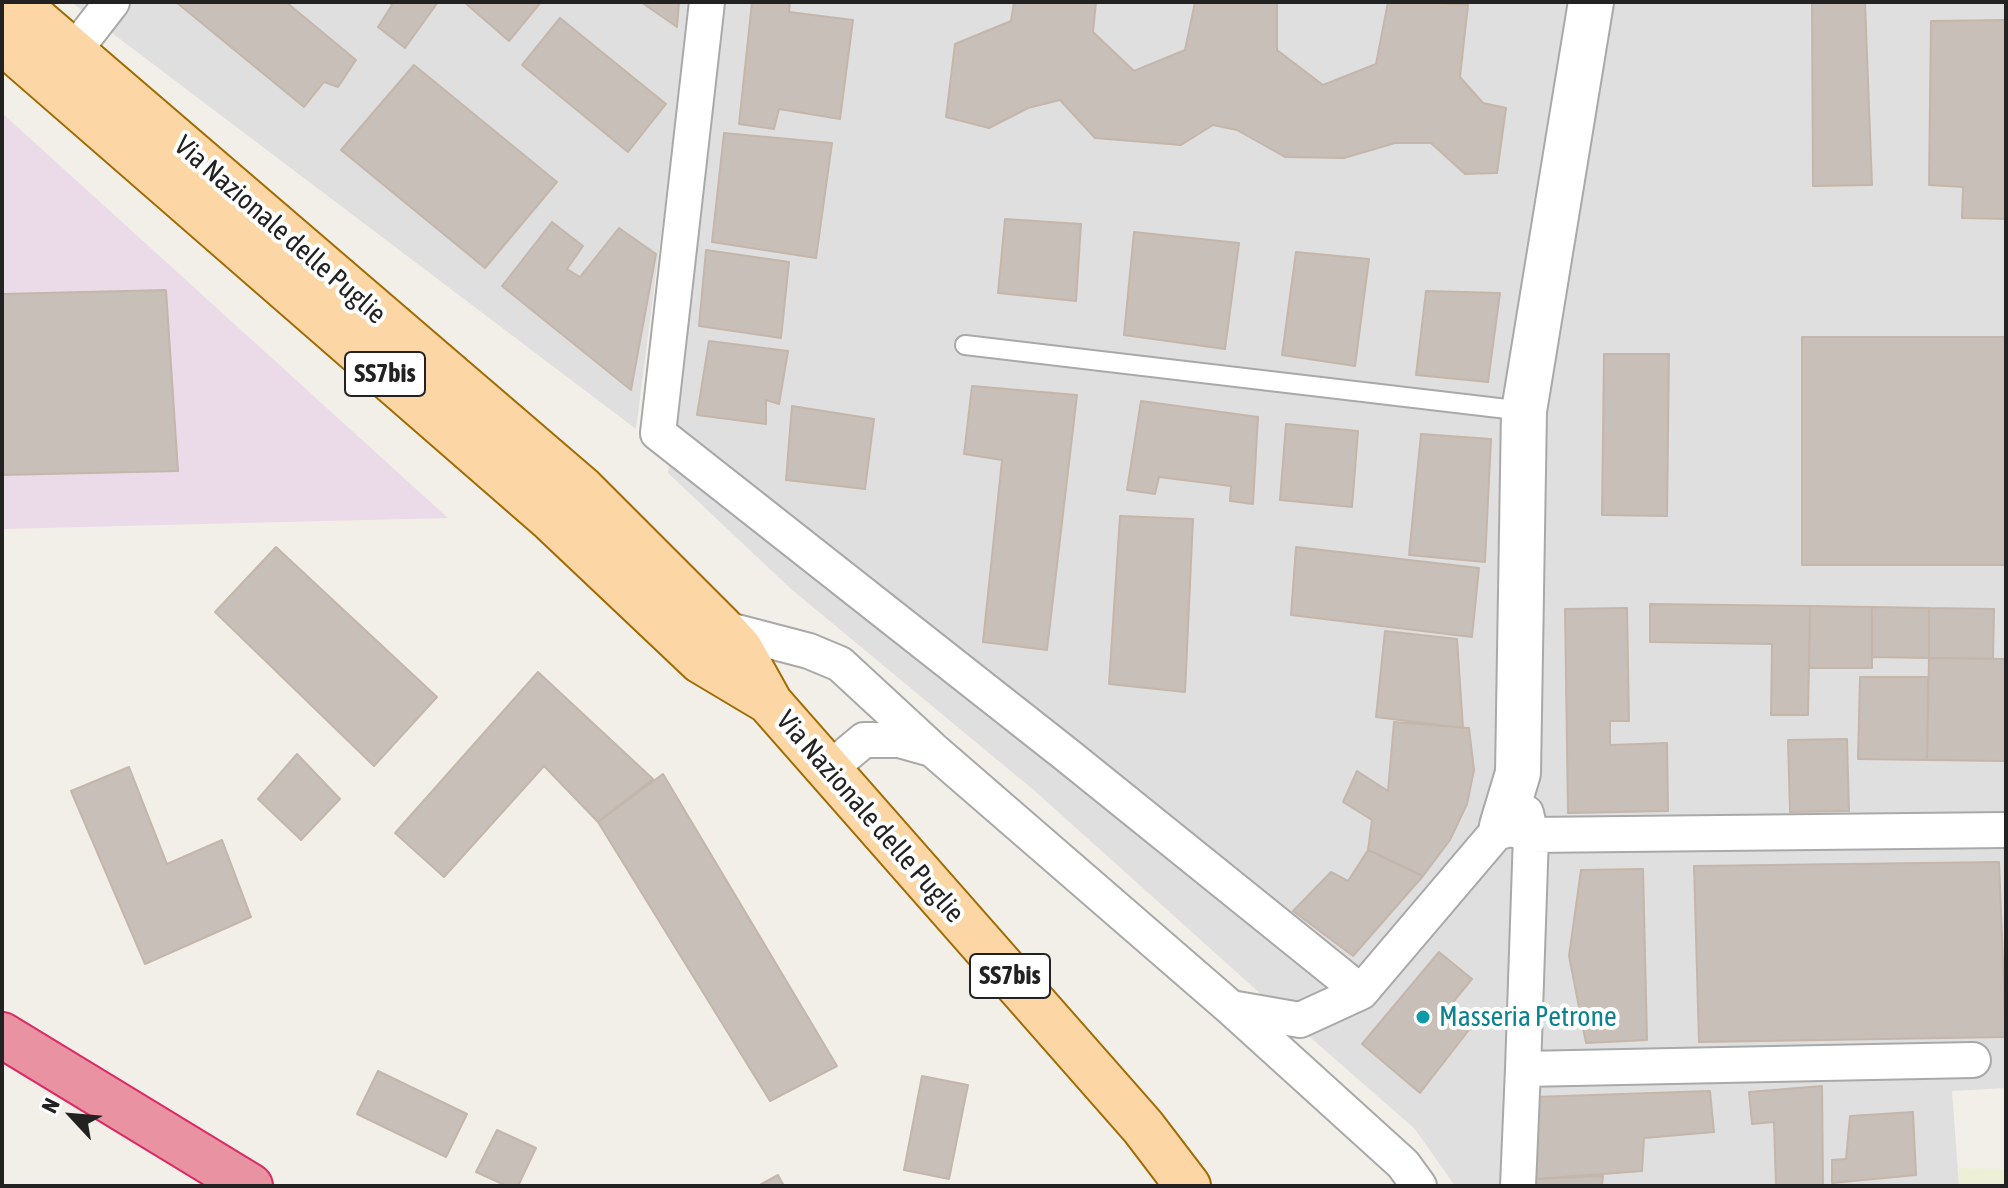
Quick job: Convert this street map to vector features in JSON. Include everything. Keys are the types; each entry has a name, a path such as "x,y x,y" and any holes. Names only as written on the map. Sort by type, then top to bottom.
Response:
{"highway":[{"path":"2,1035 250,1186"}],"main road":[{"name":"Via Nazionale delle Puglie","path":"15,2 62,68 701,661 770,703"},
{"name":"Via Nazionale delle Puglie","path":"2,41 62,68 582,489 740,649 770,703 1143,1127 1188,1186"}],"street":[{"path":"62,68 112,2"},
{"path":"707,2 658,433 1067,755 1361,992"},
{"path":"1518,1186 1523,1069 1517,830 1524,411 1591,2"},
{"path":"721,628 809,651 840,664 932,749 1231,1008 1403,1164 1419,1186"},
{"path":"828,770 864,740 899,740 932,749"},
{"path":"1231,1008 1300,1020 1361,992 1517,830 2006,830"},
{"path":"1523,1069 1973,1060"}],"lane":[{"path":"965,345 1524,411"}],"shaded area":[{"path":"71,2 691,2 636,429"},
{"path":"725,2 2006,2 2006,1088 1952,1091 1959,1186 1455,1186 1415,1129 1036,792 791,589 668,473"},
{"path":"2,113 448,518 2,529"}],"green space":[{"path":"1959,1168 2006,1169 2006,1186 1959,1186"}],"building":[{"path":"176,2 286,2 356,60 338,87 324,82 304,107"},
{"path":"389,2 438,2 405,48 378,27 392,5"},
{"path":"464,2 541,2 509,41"},
{"path":"641,2 679,2 677,27"},
{"path":"752,2 790,2 789,12 853,20 840,119 779,109 774,129 739,124"},
{"path":"1014,2 1096,2 1093,32 1134,71 1185,50 1195,2 1277,2 1277,50 1323,85 1376,64 1388,2 1468,5 1460,77 1483,103 1506,108 1497,173 1465,174 1431,143 1395,143 1344,158 1285,157 1237,130 1213,125 1181,145 1095,138 1060,100 1028,108 989,128 946,117 955,44 1011,21"},
{"path":"1812,2 1865,2 1872,185 1813,186"},
{"path":"560,18 666,104 628,152 522,65"},
{"path":"2006,20 2006,219 1962,218 1963,187 1929,185 1931,21"},
{"path":"414,65 557,182 485,268 341,150"},
{"path":"724,133 832,143 816,258 712,242"},
{"path":"1005,219 1081,224 1076,301 998,293"},
{"path":"552,222 583,246 567,269 580,277 619,228 656,254 631,390 502,286"},
{"path":"1134,232 1239,243 1225,349 1124,335"},
{"path":"706,250 789,262 781,338 699,326"},
{"path":"1296,252 1369,259 1355,366 1282,355"},
{"path":"166,290 178,471 2,475 2,294"},
{"path":"1426,291 1500,293 1488,382 1416,375"},
{"path":"1802,337 2006,337 2006,565 1802,565"},
{"path":"709,341 788,351 779,404 766,400 766,424 697,415"},
{"path":"1604,354 1669,354 1667,516 1602,515"},
{"path":"972,386 1077,395 1047,650 983,642 1002,460 964,454"},
{"path":"1141,401 1258,417 1253,504 1230,501 1231,486 1159,477 1155,494 1127,490"},
{"path":"792,406 874,419 865,489 786,480"},
{"path":"1286,424 1358,431 1352,507 1280,500"},
{"path":"1421,434 1491,439 1485,562 1409,555"},
{"path":"1120,516 1193,519 1185,692 1109,684"},
{"path":"276,547 437,697 374,766 215,612"},
{"path":"1296,547 1479,568 1472,637 1291,615"},
{"path":"1650,604 1810,606 1808,715 1771,715 1772,644 1650,642"},
{"path":"1810,606 1872,607 1872,668 1809,668"},
{"path":"1872,607 1929,608 1929,658 1872,657"},
{"path":"1627,608 1629,721 1610,721 1610,745 1667,743 1668,811 1568,813 1565,609"},
{"path":"1929,608 1994,609 1993,659 1929,658"},
{"path":"1385,631 1457,639 1463,728 1376,717"},
{"path":"1929,658 2006,659 2006,761 1927,760"},
{"path":"538,672 653,779 598,822 544,766 444,877 395,833"},
{"path":"1860,677 1928,677 1927,760 1858,759"},
{"path":"1394,722 1469,728 1474,770 1467,804 1450,840 1423,876 1368,850 1372,820 1343,802 1357,771 1388,791"},
{"path":"1847,739 1849,811 1790,812 1788,740"},
{"path":"297,754 340,799 301,840 258,799"},
{"path":"129,767 167,864 222,840 251,917 145,964 71,791"},
{"path":"663,774 837,1066 770,1101 598,822"},
{"path":"1368,850 1423,876 1353,956 1293,911 1331,872 1348,881"},
{"path":"1999,862 2006,1037 1699,1042 1694,866"},
{"path":"1643,869 1647,1040 1586,1043 1569,956 1581,870"},
{"name":"Masseria Petrone","path":"1439,952 1472,979 1449,1007 1472,1026 1420,1093 1362,1044"},
{"path":"378,1071 467,1114 446,1157 357,1114"},
{"path":"922,1076 968,1085 949,1179 904,1170"},
{"path":"1822,1086 1823,1186 1776,1186 1774,1122 1752,1124 1749,1092"},
{"path":"1710,1091 1714,1132 1644,1138 1642,1171 1536,1179 1534,1097"},
{"path":"1913,1112 1916,1175 1832,1183 1832,1160 1846,1159 1850,1116"},
{"path":"497,1130 536,1148 518,1186 507,1186 476,1172"},
{"path":"778,1175 784,1186 758,1186"},
{"path":"1603,1176 1602,1186 1534,1186 1534,1179"}],"place":[{"name":"Masseria Petrone","path":"1423,1017"}]}
